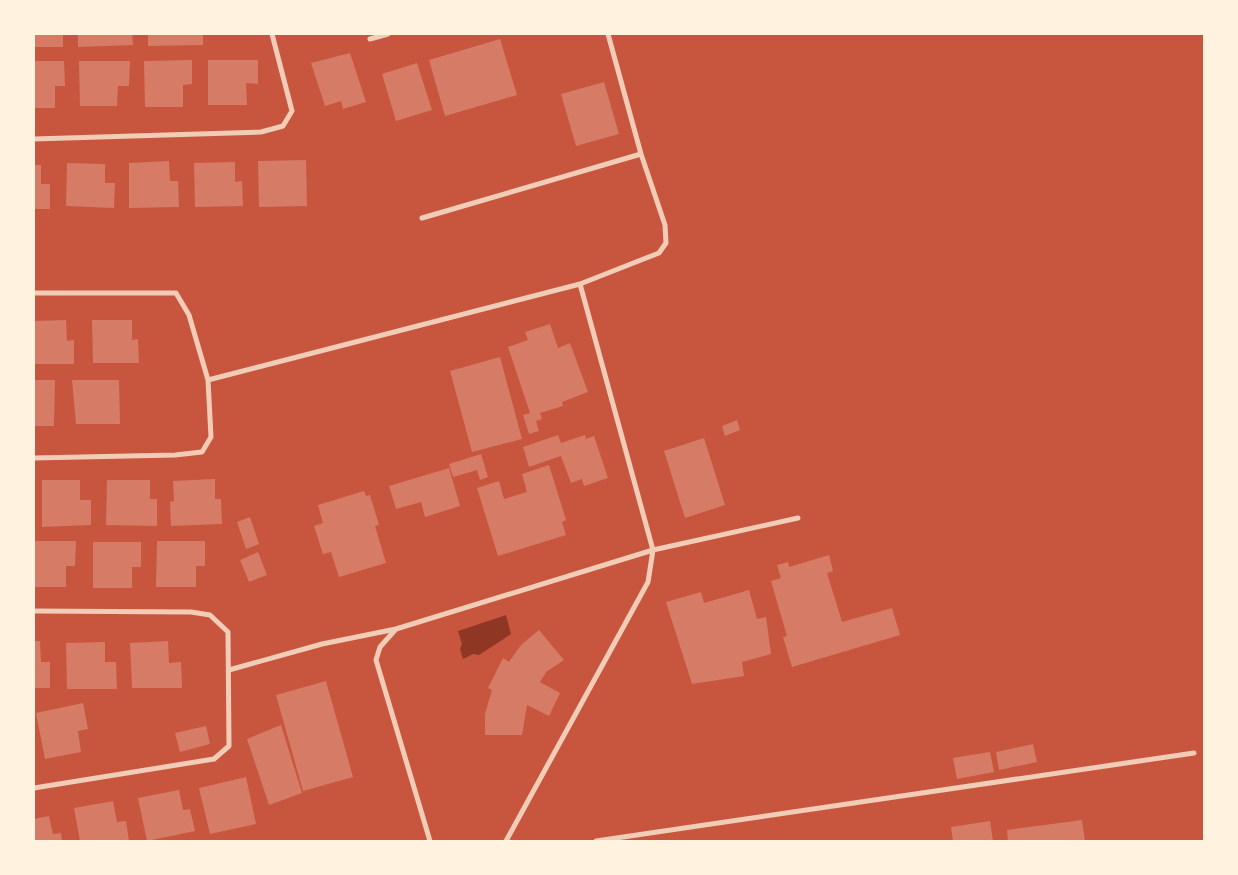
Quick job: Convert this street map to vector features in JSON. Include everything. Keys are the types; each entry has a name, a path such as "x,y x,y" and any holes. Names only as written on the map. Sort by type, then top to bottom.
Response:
{"street":[{"path":"34,139 261,132 283,126 292,112 272,34"},
{"path":"370,39 388,34"},
{"path":"208,380 580,284 659,254 666,244 665,226 642,154 608,34"},
{"path":"422,218 642,154"},
{"path":"506,841 648,582 653,550 580,284"},
{"path":"34,293 176,293 189,315 208,380 211,437 202,452 175,455 34,458"},
{"path":"229,670 322,644 396,629 653,550 798,518"},
{"path":"34,611 191,612 210,615 228,632 229,670 229,746 214,759 34,788"},
{"path":"396,629 380,647 376,660 430,841"},
{"path":"596,841 1194,752"}],"shaded area":[{"path":"506,615 511,634 479,655 473,654 463,659 460,649 462,644 458,631"}],"building":[{"path":"34,34 63,34 63,47 34,47"},
{"path":"78,34 132,34 133,45 78,47"},
{"path":"148,34 203,34 203,45 148,46"},
{"path":"500,39 517,95 445,116 429,60"},
{"path":"350,53 366,102 343,109 341,101 325,106 311,63"},
{"path":"192,60 192,84 183,85 183,107 145,107 144,61"},
{"path":"208,60 258,60 258,84 246,83 247,105 208,105"},
{"path":"34,61 64,61 65,86 55,86 55,108 34,108"},
{"path":"79,61 130,61 129,86 118,86 117,106 80,106"},
{"path":"417,63 432,110 396,121 382,74"},
{"path":"604,82 619,134 576,146 561,94"},
{"path":"306,160 307,206 259,207 258,161"},
{"path":"169,161 170,181 178,181 179,207 129,208 129,163"},
{"path":"235,162 235,182 242,181 243,206 195,207 194,163"},
{"path":"67,163 105,164 105,183 115,183 114,208 66,206"},
{"path":"34,165 41,165 41,184 50,184 50,209 34,209"},
{"path":"66,320 67,341 74,340 74,364 34,364 34,321"},
{"path":"92,320 132,320 132,340 138,339 139,363 93,363"},
{"path":"550,324 558,348 570,343 588,392 562,402 563,406 540,413 542,419 536,421 539,431 529,434 523,415 530,413 508,347 528,340 525,332"},
{"path":"500,357 522,439 472,452 450,371"},
{"path":"34,380 55,380 54,426 34,426"},
{"path":"72,380 119,380 120,424 76,424"},
{"path":"737,420 740,430 725,436 722,426"},
{"path":"558,435 561,443 585,435 586,439 594,436 608,478 584,486 582,479 571,483 561,456 529,467 523,447"},
{"path":"704,438 725,505 685,518 664,451"},
{"path":"481,454 488,477 480,480 477,470 453,477 449,464"},
{"path":"549,465 566,520 562,522 566,535 498,556 477,488 499,481 504,499 527,492 522,474"},
{"path":"449,468 460,506 425,517 421,502 396,509 389,486"},
{"path":"215,479 215,499 221,499 222,524 171,526 170,502 174,501 173,481"},
{"path":"42,480 80,480 80,500 91,500 91,525 42,527"},
{"path":"107,480 150,480 150,499 157,499 157,526 106,525"},
{"path":"364,491 366,496 370,495 379,525 375,526 386,563 339,577 331,552 323,554 314,526 323,523 318,505"},
{"path":"250,517 259,544 246,549 237,522"},
{"path":"34,541 76,541 75,566 66,566 66,587 34,587"},
{"path":"157,541 205,541 205,566 196,566 196,587 156,587"},
{"path":"93,542 141,542 141,567 132,567 132,588 93,588"},
{"path":"258,552 267,575 249,582 240,560"},
{"path":"829,555 833,571 827,573 842,622 892,608 900,635 792,667 783,637 787,636 771,581 781,578 777,565 788,562 789,567"},
{"path":"749,590 757,619 766,617 771,654 742,662 744,676 692,684 666,602 701,592 704,603"},
{"path":"539,630 564,660 546,672 540,682 560,693 549,716 527,705 522,735 485,735 485,714 492,690 488,688 503,658 509,662 521,645"},
{"path":"34,641 40,641 41,662 50,662 50,688 34,688"},
{"path":"168,641 169,663 181,662 182,688 132,688 130,643"},
{"path":"105,642 105,662 116,662 117,689 67,689 66,643"},
{"path":"326,681 353,777 303,791 276,695"},
{"path":"83,703 88,729 78,731 81,752 45,759 36,713"},
{"path":"281,725 302,793 269,805 247,739"},
{"path":"206,726 210,744 180,752 175,733"},
{"path":"1033,744 1037,762 999,770 996,752"},
{"path":"990,752 994,772 957,779 953,758"},
{"path":"246,777 256,824 210,834 199,788"},
{"path":"179,790 183,810 190,809 195,831 147,841 138,798"},
{"path":"113,801 117,822 126,821 129,841 80,841 74,808"},
{"path":"49,816 53,834 61,833 62,841 34,841 34,819"},
{"path":"1082,820 1085,841 1008,841 1007,830"},
{"path":"990,821 993,841 953,841 951,827"}]}
